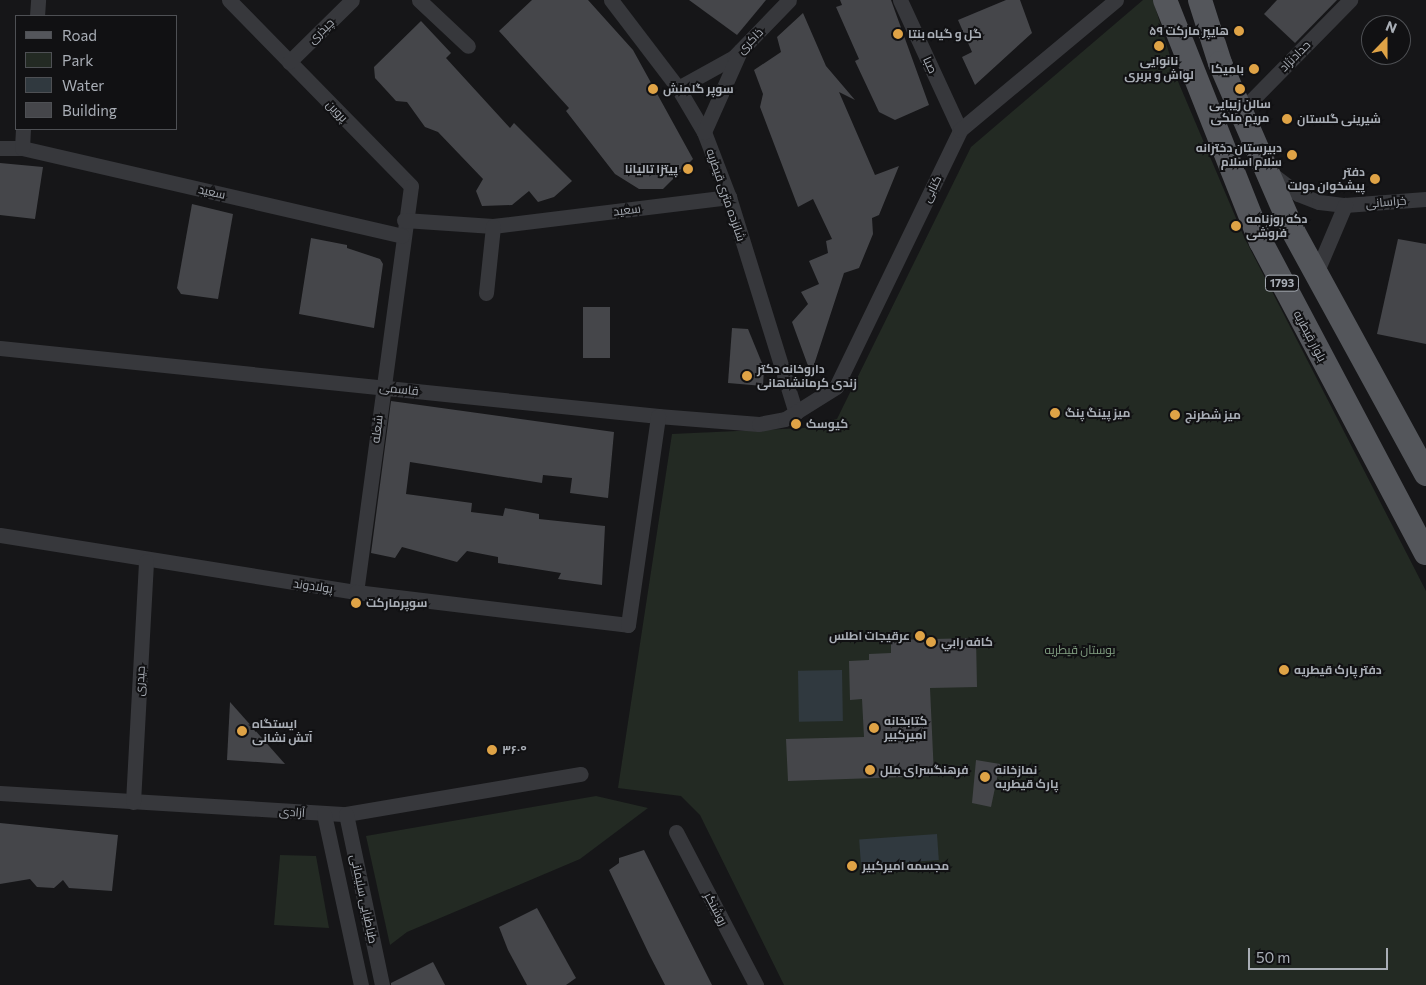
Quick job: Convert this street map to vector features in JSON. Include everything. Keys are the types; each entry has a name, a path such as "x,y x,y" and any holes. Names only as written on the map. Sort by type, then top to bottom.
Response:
{"main road":[{"name":"بلوار قیطریه","path":"1165,0 1261,242 1426,553"},
{"name":"1793","path":"1200,0 1241,111 1293,231 1335,302 1426,474"},
{"path":"1261,242 1278,243 1293,231"},
{"path":"1302,320 1315,303 1335,302"}],"street":[{"path":"37,15 38,0"},
{"name":"پروین","path":"229,0 411,186 402,236"},
{"name":"چیذری","path":"289,62 352,0"},
{"path":"419,0 468,46"},
{"name":"شانزده متری قیطریه","path":"611,0 627,17 678,88 704,132 729,197 796,413"},
{"path":"620,0 627,17"},
{"name":"ذاکری","path":"678,88 741,50 789,0"},
{"name":"صبا","path":"900,0 960,130"},
{"name":"کتابی","path":"796,413 836,387 960,130 1116,0"},
{"name":"حدادنژاد","path":"1241,111 1350,0"},
{"path":"704,132 741,50"},
{"path":"22,148 23,130"},
{"name":"سعید","path":"0,148 22,148 402,236"},
{"name":"خراسانی","path":"1266,170 1298,194 1345,205 1426,199"},
{"name":"سعید","path":"404,220 493,226 729,197"},
{"path":"1317,271 1345,205"},
{"path":"486,293 493,226"},
{"name":"شعله","path":"356,592 402,236"},
{"name":"قاسمی","path":"0,348 658,416 758,424 796,413"},
{"name":"پولادوند","path":"0,535 146,561 356,592 628,626 658,416"},
{"name":"حیدری","path":"133,802 146,561"},
{"name":"آزادی","path":"0,793 346,814 581,774"},
{"name":"طباطبایی سلیمانی","path":"324,814 361,985"},
{"name":"طباطبایی سلیمانی","path":"346,814 382,985"},
{"name":"روشنگر","path":"676,832 756,985"}],"green space":[{"name":"بوستان قیطریه","path":"1143,0 1153,0 1177,79 1244,237 1426,591 1426,985 784,985 700,815 681,796 618,788 672,434 804,428 837,419 971,147"},
{"path":"596,796 648,808 580,859 407,932 390,945 366,836"},
{"path":"280,855 316,856 329,928 274,925"}],"water":[{"path":"842,670 843,721 799,722 798,671"},
{"path":"937,834 939,860 861,865 859,839"}],"building":[{"path":"532,0 588,0 633,50 693,159 663,189 639,189 615,174 566,111 569,108 499,31"},
{"path":"689,0 766,0 737,35"},
{"path":"840,0 891,0 929,105 895,120 879,112 855,61 859,59 836,7 842,5"},
{"path":"1006,0 1020,0 1032,33 975,85 962,57 972,52 958,20"},
{"path":"1277,0 1337,0 1295,43 1264,14"},
{"path":"803,13 826,66 855,100 839,92 875,175 899,166 879,215 872,218 873,234 859,268 844,273 811,374 792,322 808,304 801,292 819,284 809,261 828,253 826,241 832,239 813,199 798,207 760,107 763,94 754,70 781,52 777,37"},
{"path":"421,21 451,53 446,58 510,128 514,123 572,181 554,197 538,202 529,191 512,205 482,206 476,191 483,179 438,132 425,127 407,102 396,101 375,78 374,67"},
{"path":"0,163 43,167 35,219 0,215"},
{"path":"192,204 233,214 218,299 181,294 177,288"},
{"path":"311,238 347,245 347,248 380,259 383,264 374,328 299,314"},
{"path":"1398,239 1426,244 1426,344 1377,334"},
{"path":"583,307 610,307 610,358 583,358"},
{"path":"732,328 748,329 764,368 763,386 728,383"},
{"path":"391,401 614,432 608,498 570,493 572,478 543,475 542,483 410,462 406,494 472,503 471,512 503,516 505,508 539,514 539,519 605,526 602,585 558,579 561,573 498,563 498,557 467,551 457,562 402,547 395,558 371,553"},
{"path":"976,638 977,687 930,688 934,776 788,781 786,739 864,737 862,699 850,700 849,661 869,660 869,654 891,653 891,640"},
{"name":"ایستگاه آتش نشانی","path":"230,702 285,764 227,760"},
{"name":"نمازخانه پارک قیطریه","path":"976,760 1000,764 991,807 972,803"},
{"path":"0,823 118,835 112,891 69,888 63,880 54,888 37,887 30,879 0,884"},
{"path":"644,850 712,985 665,985 649,954 609,870 619,863 619,858"},
{"path":"537,908 576,978 566,985 527,985 508,950 499,927"},
{"path":"433,962 445,985 391,985 391,983"}],"place":[{"name":"هایپر مارکت ۵۹","path":"1239,31"},
{"name":"گل و گیاه بنتا","path":"898,34"},
{"name":"نانوایی لواش و بربری","path":"1159,46"},
{"name":"بامیکا","path":"1254,69"},
{"name":"سوپر گلمنش","path":"653,89"},
{"name":"سالن زیبایی مریم ملکی","path":"1240,89"},
{"name":"شیرینی گلستان","path":"1287,119"},
{"name":"دبیرستان دخترانه سلام اسلام","path":"1292,155"},
{"name":"پیتزا تالیانا","path":"688,169"},
{"name":"دفتر پیشخوان دولت","path":"1375,179"},
{"name":"دکه روزنامه فروشی","path":"1236,226"},
{"name":"داروخانه دکتر زندی کرمانشاهانی","path":"747,376"},
{"name":"میز پینگ پنگ","path":"1055,413"},
{"name":"میز شطرنج","path":"1175,415"},
{"name":"کیوسک","path":"796,424"},
{"name":"سوپرمارکت","path":"356,603"},
{"name":"عرقیجات اطلس","path":"920,636"},
{"name":"كافه رابي","path":"931,642"},
{"name":"دفتر پارک قیطریه","path":"1284,670"},
{"name":"کتابخانه امیرکبیر","path":"874,728"},
{"name":"ایستگاه آتش نشانی","path":"242,731"},
{"name":"۳۶۰°","path":"492,750"},
{"name":"فرهنگسرای ملل","path":"870,770"},
{"name":"نمازخانه پارک قیطریه","path":"985,777"},
{"name":"مجسمه امیرکبیر","path":"852,866"}]}
